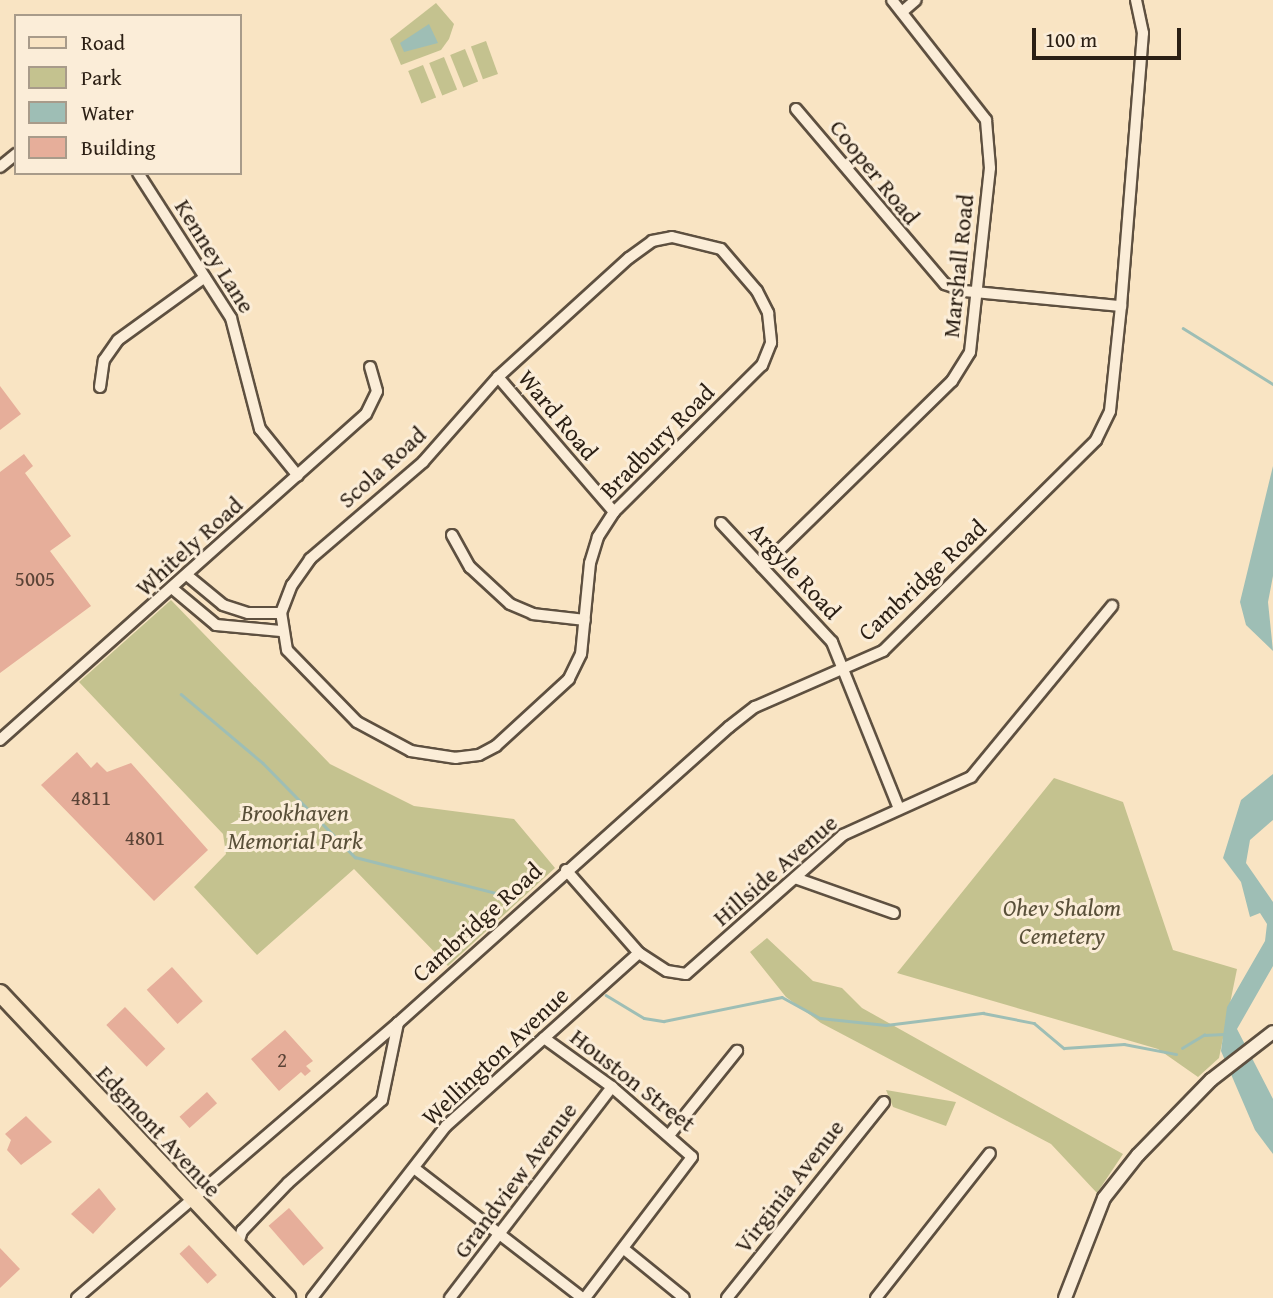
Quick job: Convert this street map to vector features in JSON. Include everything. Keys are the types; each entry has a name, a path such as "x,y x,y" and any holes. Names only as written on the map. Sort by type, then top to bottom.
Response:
{"main road":[{"name":"Edgmont Avenue","path":"0,993 287,1298"}],"street":[{"name":"Marshall Road","path":"762,567 960,371 970,352 990,168 986,120 892,0"},
{"path":"902,12 916,0"},
{"name":"Cambridge Road","path":"77,1298 398,1023 566,870 755,707 842,671 897,639 1096,440 1110,411 1121,306 1143,33 1136,0"},
{"name":"Cooper Road","path":"796,109 929,271 954,288 1121,306"},
{"name":"Kenney Lane","path":"139,175 205,278 239,339 260,429 298,476"},
{"name":"Scola Road","path":"281,613 310,559 423,462 498,377 629,258 652,241 672,237 721,249 757,291 768,313 771,343"},
{"path":"100,387 103,360 118,340 205,278"},
{"name":"Bradbury Road","path":"281,631 304,670 357,722 411,751 456,758 496,746 564,685 582,654 590,563 614,512 761,365 771,343"},
{"name":"Whitely Road","path":"0,740 188,576 370,409 377,391 370,367"},
{"name":"Ward Road","path":"498,377 614,512"},
{"name":"Argyle Road","path":"721,523 832,642 898,806"},
{"path":"452,535 470,567 510,604 533,614 585,620"},
{"path":"173,589 216,625 281,631 281,613 248,613 223,605 188,576"},
{"name":"Hillside Avenue","path":"639,953 680,975 700,965 843,835 898,806 978,770 1112,606"},
{"path":"566,870 639,953"},
{"path":"795,878 894,913"},
{"name":"Wellington Avenue","path":"312,1298 446,1126 639,953"},
{"path":"237,1247 242,1231 288,1183 382,1100 398,1023"},
{"path":"1065,1298 1104,1198 1172,1116 1273,1032"},
{"name":"Houston Street","path":"544,1038 612,1087 670,1134 692,1157 624,1249"},
{"path":"670,1134 737,1051"},
{"name":"Grandview Avenue","path":"450,1298 612,1087"},
{"name":"Virginia Avenue","path":"727,1298 884,1102"},
{"path":"876,1298 990,1153"},
{"path":"414,1168 499,1236 584,1298 624,1249 684,1298"}],"green space":[{"path":"436,3 454,24 449,39 441,50 401,65 390,39"},
{"path":"486,41 498,74 483,79 471,46"},
{"path":"465,49 478,81 463,87 450,55"},
{"path":"444,57 457,89 442,95 429,63"},
{"path":"423,65 436,97 421,103 408,71"},
{"name":"Brookhaven Memorial Park","path":"171,600 330,764 414,806 514,819 555,868 448,966 354,869 257,955 194,887 226,854 223,834 79,682"},
{"name":"Ohev Shalom Cemetery","path":"1054,778 1123,802 1173,950 1237,969 1219,1058 1198,1077 1158,1049 897,973"},
{"path":"767,938 813,981 842,988 862,1008 1123,1154 1097,1193 1051,1144 821,1023 786,997 750,952"},
{"path":"886,1090 956,1102 946,1126 893,1107"}],"water":[{"path":"429,24 438,43 404,52 400,43"},
{"path":"1273,466 1273,576 1268,602 1273,651 1246,625 1240,602"},
{"path":"1273,774 1273,820 1250,840 1246,863 1273,902 1273,966 1237,1029 1273,1099 1273,1154 1255,1130 1221,1051 1227,1007 1265,941 1267,924 1260,913 1250,917 1241,882 1223,858 1241,800"}],"building":[{"path":"0,386 21,414 0,430"},
{"path":"24,454 33,466 25,473 71,536 50,551 91,606 0,673 0,472"},
{"path":"77,752 91,768 97,762 107,772 131,763 208,850 154,901 41,785"},
{"path":"172,967 203,1001 178,1024 147,990"},
{"path":"125,1007 165,1049 147,1067 106,1025"},
{"path":"285,1030 313,1061 306,1066 311,1071 305,1076 301,1072 279,1091 251,1059"},
{"path":"207,1092 217,1103 190,1128 180,1117"},
{"path":"26,1116 52,1142 21,1165 7,1150 11,1140 5,1134"},
{"path":"99,1188 116,1209 93,1234 71,1214"},
{"path":"289,1208 324,1248 303,1266 269,1226"},
{"path":"189,1245 217,1275 207,1284 179,1254"},
{"path":"0,1248 20,1269 0,1288"}],"waterway":[{"path":"1183,328 1273,384"},
{"path":"181,694 263,763 355,857 516,898"},
{"path":"606,995 644,1018 664,1021 782,997 820,1018 886,1025 983,1013 1034,1023 1064,1048 1124,1044 1176,1054"},
{"path":"1182,1048 1204,1035 1224,1034"}]}
